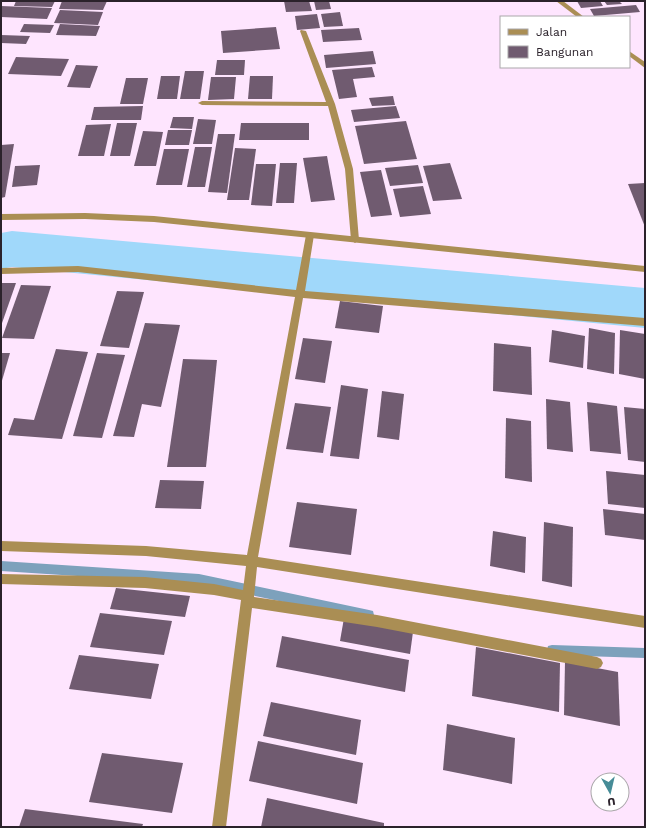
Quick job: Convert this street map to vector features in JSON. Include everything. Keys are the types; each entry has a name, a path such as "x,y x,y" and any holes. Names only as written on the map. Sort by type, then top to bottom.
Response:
{"street":[{"path":"559,1 580,16"},
{"path":"303,31 332,104 349,169 355,240"},
{"path":"630,54 645,66"},
{"path":"202,103 332,104"},
{"path":"1,217 85,216 154,219 645,269"},
{"path":"219,827 246,596 301,294 310,235"},
{"path":"1,271 78,269 301,294 645,322"},
{"path":"1,546 146,551 645,622"},
{"path":"1,579 105,580 172,584 209,589 597,663"}],"building":[{"path":"16,1 55,1 52,7 14,6"},
{"path":"62,1 107,1 103,10 59,9"},
{"path":"284,1 309,1 312,11 286,12"},
{"path":"314,1 329,1 331,9 316,10"},
{"path":"577,1 600,1 603,6 581,8"},
{"path":"604,1 619,1 622,4 607,5"},
{"path":"636,5 640,12 594,16 590,9"},
{"path":"1,6 52,8 47,19 1,17"},
{"path":"60,10 103,12 98,25 54,23"},
{"path":"340,12 343,26 324,27 321,14"},
{"path":"317,14 320,28 297,30 295,16"},
{"path":"24,24 54,25 50,33 20,32"},
{"path":"60,24 100,26 96,36 56,35"},
{"path":"276,27 280,49 223,53 221,31"},
{"path":"359,28 362,40 323,42 321,30"},
{"path":"1,35 30,36 26,44 1,43"},
{"path":"373,51 376,64 326,68 324,55"},
{"path":"16,57 69,59 61,76 8,74"},
{"path":"217,60 245,60 244,75 215,75"},
{"path":"76,65 98,66 90,88 67,87"},
{"path":"372,67 375,77 353,79 357,97 339,99 332,70"},
{"path":"185,71 204,71 200,99 180,99"},
{"path":"161,76 180,76 177,99 157,99"},
{"path":"250,76 273,76 272,99 248,99"},
{"path":"211,77 236,77 234,99 208,100"},
{"path":"126,78 148,78 143,104 120,104"},
{"path":"393,96 395,105 372,106 369,98"},
{"path":"143,106 141,120 91,120 94,107"},
{"path":"396,106 400,118 354,122 351,110"},
{"path":"173,117 194,117 192,129 170,128"},
{"path":"198,119 216,120 212,144 193,144"},
{"path":"406,121 417,159 364,164 355,126"},
{"path":"117,123 137,123 130,156 110,156"},
{"path":"241,123 309,123 309,140 239,140"},
{"path":"111,124 104,156 78,156 86,125"},
{"path":"168,130 192,130 189,145 165,145"},
{"path":"143,131 163,132 156,166 134,166"},
{"path":"218,134 235,134 227,193 208,192"},
{"path":"14,144 5,197 1,198 1,145"},
{"path":"195,147 212,147 205,187 187,187"},
{"path":"235,148 256,149 249,200 227,200"},
{"path":"164,149 189,149 182,185 156,185"},
{"path":"327,156 335,200 311,202 303,158"},
{"path":"280,163 297,163 294,203 276,203"},
{"path":"450,163 462,199 433,201 423,166"},
{"path":"256,164 276,164 272,206 251,205"},
{"path":"40,165 37,185 12,187 15,166"},
{"path":"418,165 423,183 390,186 385,168"},
{"path":"381,170 392,215 371,217 360,172"},
{"path":"645,183 645,227 628,184"},
{"path":"423,186 431,214 400,217 393,189"},
{"path":"1,283 16,283 1,326"},
{"path":"21,285 51,286 34,339 2,338"},
{"path":"117,291 144,292 129,348 100,346"},
{"path":"340,301 383,306 379,333 335,328"},
{"path":"145,323 180,325 161,407 142,404 134,437 113,436"},
{"path":"589,328 615,333 614,374 587,369"},
{"path":"552,330 585,336 583,368 549,362"},
{"path":"620,330 645,334 645,379 619,374"},
{"path":"303,338 332,341 325,383 295,379"},
{"path":"494,343 531,347 532,395 493,391"},
{"path":"56,349 88,352 62,439 8,435 14,418 34,420"},
{"path":"1,353 10,353 1,384"},
{"path":"97,353 125,355 102,438 73,436"},
{"path":"183,359 217,360 206,467 167,467"},
{"path":"341,385 368,389 359,459 330,456"},
{"path":"382,391 404,394 399,440 377,437"},
{"path":"546,399 570,402 573,452 547,449"},
{"path":"587,402 617,406 621,454 590,451"},
{"path":"295,403 331,407 323,453 286,449"},
{"path":"624,407 645,409 645,462 628,460"},
{"path":"506,418 531,421 532,482 505,478"},
{"path":"606,471 645,475 645,508 608,504"},
{"path":"160,480 204,481 201,509 155,508"},
{"path":"297,502 357,509 351,555 289,547"},
{"path":"603,509 645,514 645,540 605,535"},
{"path":"544,522 573,527 572,587 542,581"},
{"path":"493,531 526,537 525,573 490,566"},
{"path":"116,588 190,596 185,617 110,609"},
{"path":"100,613 172,621 164,655 90,647"},
{"path":"344,618 413,632 410,654 340,641"},
{"path":"282,636 409,660 405,692 276,667"},
{"path":"476,647 560,663 559,712 472,696"},
{"path":"79,655 159,664 151,699 69,689"},
{"path":"565,662 618,672 620,726 564,715"},
{"path":"271,702 361,720 356,755 263,736"},
{"path":"447,724 515,738 512,784 443,770"},
{"path":"258,741 363,763 357,804 249,781"},
{"path":"102,753 183,763 172,813 89,802"},
{"path":"267,798 384,823 384,827 261,827"},
{"path":"25,809 143,824 142,827 19,827"}],"waterway":[{"path":"1,251 12,249 645,308"},
{"path":"1,566 199,579 369,615"},
{"path":"552,650 645,653"}]}
